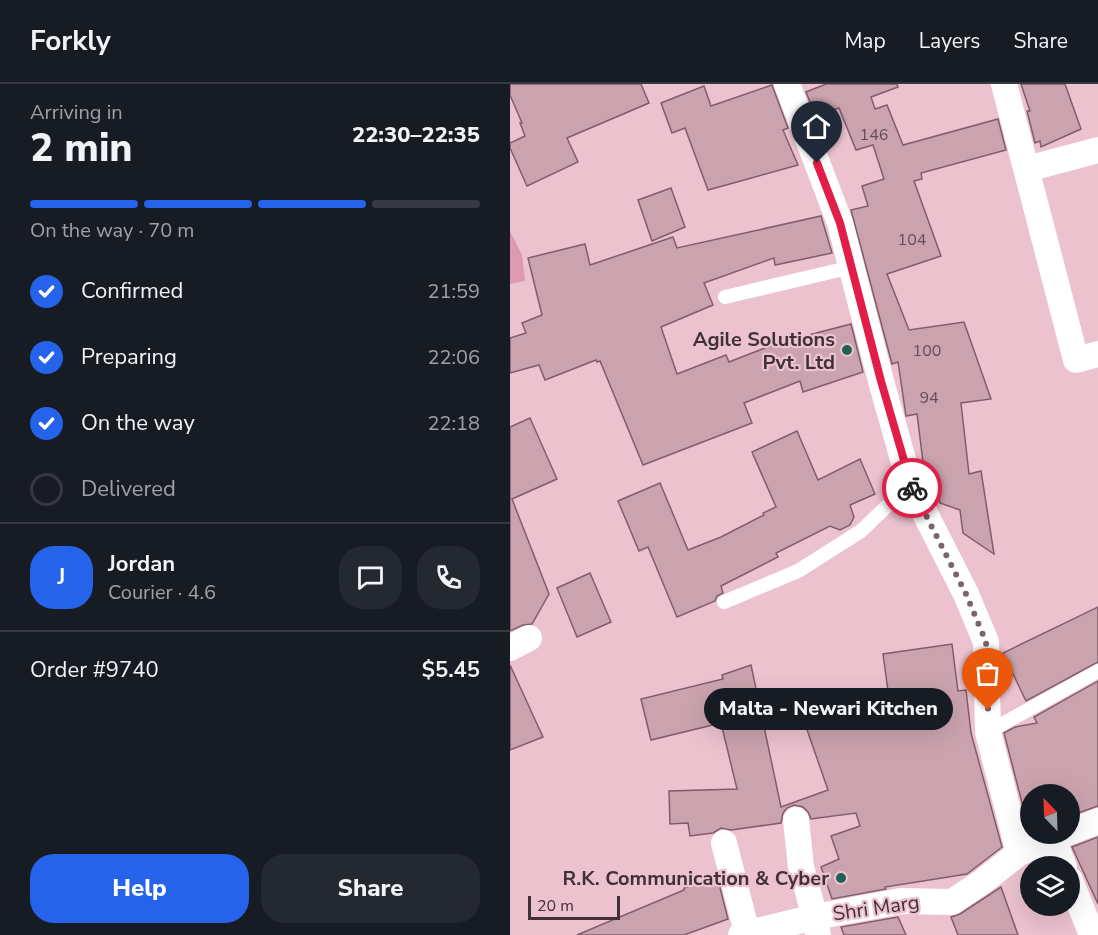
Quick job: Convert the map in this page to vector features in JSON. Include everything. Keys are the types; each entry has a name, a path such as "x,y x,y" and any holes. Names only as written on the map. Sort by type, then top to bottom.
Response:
{"street":[{"path":"787,84 840,223 910,484 966,594 986,642 988,732 1019,853"},
{"path":"1004,84 1076,360 1098,354"},
{"path":"1027,169 1098,150"},
{"path":"796,820 801,867 816,926"},
{"name":"Shri Marg","path":"1080,828 1098,821"},
{"path":"724,843 744,934"},
{"name":"Shri Marg","path":"744,934 816,926 901,901 952,902 1019,853 1041,844"},
{"path":"1080,905 1092,935"}],"lane":[{"path":"725,297 852,267"},
{"path":"724,602 798,571 861,531 910,484"},
{"path":"988,732 1098,671"}],"shaded area":[{"path":"510,231 522,255 525,281 510,284"}],"building":[{"path":"510,84 641,84 649,103 567,138 578,162 527,186 510,148 510,143 525,136 510,95"},
{"path":"826,84 897,84 898,87 871,97 875,109 887,105 903,145 998,119 1006,150 921,173 922,179 914,181 941,256 887,274 909,330 964,322 991,399 961,403 969,474 981,471 994,554 963,533 960,510 940,503 933,469 924,470 917,414 906,416 898,362 892,364 851,210 868,206 862,186 884,179 873,145 856,150 839,108 816,117 806,92"},
{"path":"1021,84 1065,84 1081,129 1041,147 1040,141 1035,143 1027,111 1030,111"},
{"path":"772,85 788,128 783,130 798,165 708,190 685,128 672,133 661,103 704,86 711,106"},
{"path":"671,188 685,227 652,241 638,200"},
{"path":"821,216 832,253 775,265 774,258 704,283 713,305 661,327 677,374 726,355 729,362 778,343 851,324 863,372 803,392 800,381 744,403 752,423 643,465 600,361 596,360 545,380 539,365 510,373 510,338 526,333 522,323 542,315 528,258 585,244 590,265 673,237 677,248"},
{"path":"530,418 557,479 512,499 549,594 532,624 510,631 510,427"},
{"path":"797,431 818,480 860,459 875,494 850,505 854,517 850,525 840,530 830,526 776,553 778,557 721,586 723,593 717,596 715,601 677,617 648,547 639,551 618,501 660,483 688,550 721,537 776,507 752,452"},
{"path":"590,573 611,622 577,637 557,588"},
{"path":"1098,607 1098,662 1026,701 1003,653"},
{"path":"952,644 958,691 966,690 971,733 1002,847 967,874 885,887 886,889 832,899 821,867 839,859 831,836 860,826 856,813 811,819 803,807 794,805 783,813 781,823 731,830 721,828 713,833 690,836 688,823 670,824 669,791 737,789 721,723 651,740 641,699 723,679 722,675 751,665 781,807 828,790 804,721 888,691 883,654"},
{"path":"510,665 543,737 510,750"},
{"path":"1098,681 1098,806 1080,812 1080,784 1020,784 1020,795 1004,733 1015,727 1037,723 1034,717"},
{"path":"1098,837 1098,904 1080,865 1080,856 1076,856 1072,847"},
{"path":"717,876 728,919 684,935 577,935 684,890 684,888"},
{"path":"1001,887 1018,935 958,935 951,917 960,914"},
{"path":"898,917 906,935 844,935 841,927"}],"way so far":[{"path":"912,488 966,594 986,642 988,710"}],"place":[{"name":"Agile Solutions Pvt. Ltd","path":"847,350"},
{"name":"Malta - Newari Kitchen","path":"988,710"},
{"name":"R.K. Communication & Cyber","path":"841,878"}],"route":[{"path":"817,163 840,223 881,381 912,488"}]}
